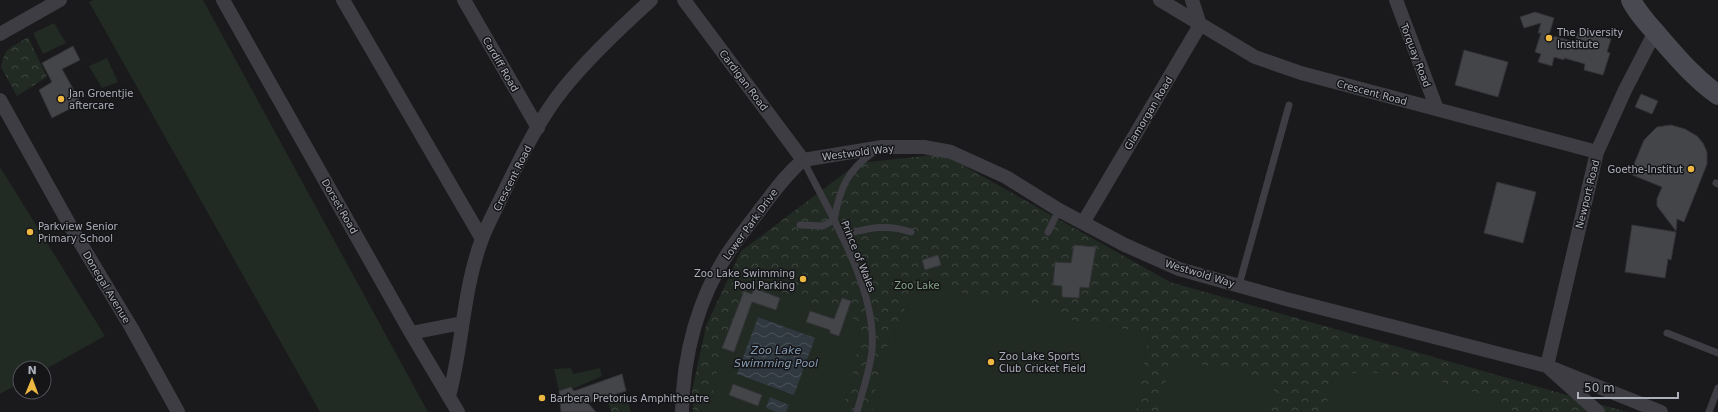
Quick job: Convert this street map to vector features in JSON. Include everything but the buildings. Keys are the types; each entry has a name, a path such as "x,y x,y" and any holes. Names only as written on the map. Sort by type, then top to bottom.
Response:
{"main road":[{"path":"1631,0 1655,32 1688,70 1718,95"}],"street":[{"path":"0,34 60,0"},
{"name":"Dorset Road","path":"223,0 458,412"},
{"path":"343,0 482,239"},
{"name":"Cardiff Road","path":"464,0 538,128"},
{"name":"Crescent Road","path":"449,396 462,324 482,239 511,176 552,104 578,71 598,49 651,0"},
{"name":"Cardigan Road","path":"684,0 803,160"},
{"name":"Crescent Road","path":"1160,0 1235,46 1269,62 1301,73 1597,152"},
{"path":"1192,0 1200,25"},
{"name":"Torquay Road","path":"1396,0 1437,109"},
{"name":"Glamorgan Road","path":"1083,223 1200,25"},
{"name":"Newport Road","path":"1547,366 1597,152 1625,90 1655,32"},
{"name":"Donegal Avenue","path":"0,100 72,228 132,327 178,412"},
{"name":"Westwold Way","path":"803,160 882,147 924,147 951,152 1006,177 1083,223 1152,258 1179,269 1547,366 1598,412"},
{"name":"Lower Park Drive","path":"682,412 684,380 690,344 697,318 711,283 729,250 787,174 803,160"},
{"path":"411,332 462,324"},
{"path":"1547,366 1661,412"}],"lane":[{"path":"1239,285 1289,105"},
{"path":"800,225 823,226 834,220 843,183 863,160 882,147"},
{"name":"Prince of Wales","path":"803,160 841,235 863,287 870,318 872,351 857,412"},
{"path":"1048,232 1059,210"},
{"path":"841,235 872,227 896,228 910,232"},
{"path":"1667,333 1716,353 1718,344"},
{"path":"1709,412 1718,388"}],"green space":[{"path":"93,0 203,0 428,412 320,412 89,2"},
{"path":"54,23 66,43 43,54 33,33"},
{"path":"28,37 47,77 17,96 1,67 7,51"},
{"path":"107,58 118,82 102,88 89,66"},
{"name":"Zoo Lake","path":"943,154 1170,282 1627,412 693,412 692,391 706,326 741,251 858,163"},
{"name":"Parkview Senior Primary School","path":"0,167 105,336 52,366 52,360 12,360 12,387 0,394"},
{"path":"749,280 791,296 792,292 808,298 808,302 857,320 859,342 851,382 841,412 709,412 722,348"},
{"name":"Zoo Lake Sports Club Cricket Field","path":"910,283 972,295 1020,300 1053,311 1065,319 1149,333 1136,412 872,412 879,372 888,344 902,322"},
{"path":"1171,358 1276,380 1269,412 1159,412"},
{"path":"571,368 573,374 600,368 602,376 575,388 559,391 554,369"},
{"path":"1361,371 1441,382 1484,395 1516,412 1325,412 1332,380"},
{"path":"626,396 631,412 611,412 608,402"}],"water":[{"name":"Zoo Lake Swimming Pool","path":"758,317 815,338 794,395 737,374"},
{"path":"770,397 789,405 786,412 776,412 766,408"}],"place":[{"name":"The Diversity Institute","path":"1549,38"},
{"name":"Jan Groentjie aftercare","path":"61,99"},
{"name":"Goethe-Institut","path":"1691,169"},
{"name":"Parkview Senior Primary School","path":"30,232"},
{"name":"Zoo Lake Swimming Pool Parking","path":"803,279"},
{"name":"Zoo Lake Sports Club Cricket Field","path":"991,362"},
{"name":"Barbera Pretorius Amphitheatre","path":"542,398"}]}
